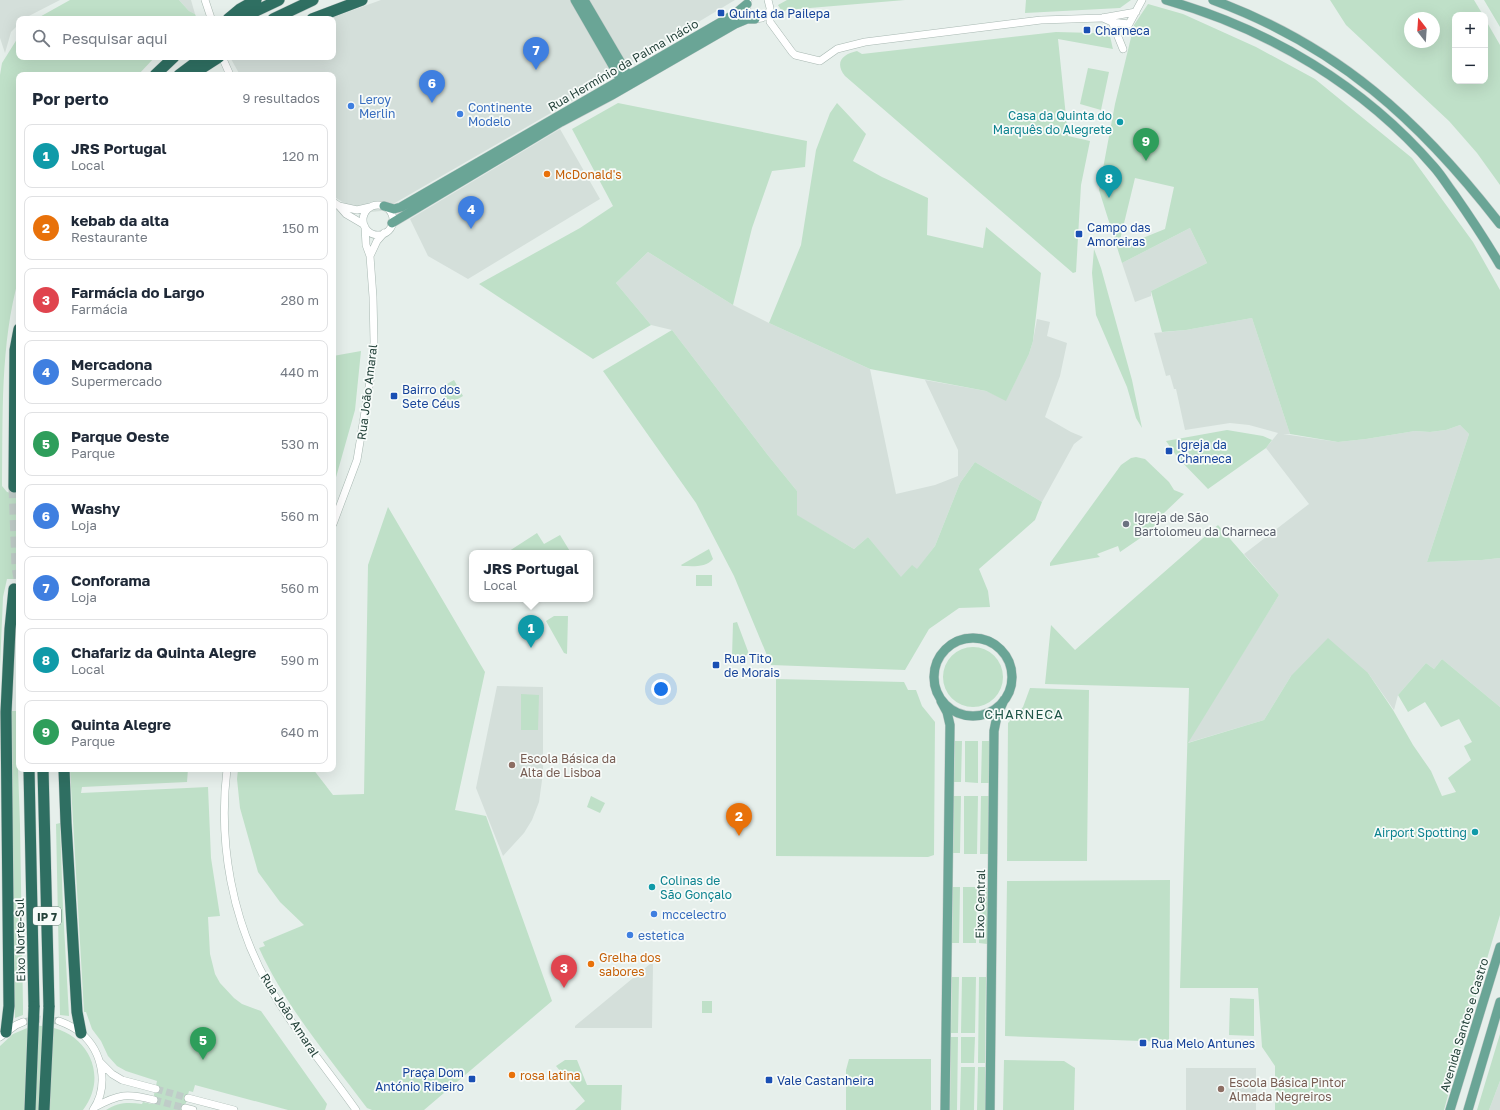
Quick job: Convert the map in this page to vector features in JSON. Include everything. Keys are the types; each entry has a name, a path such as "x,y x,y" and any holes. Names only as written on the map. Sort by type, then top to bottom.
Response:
{"highway":[{"path":"241,15 256,0"},
{"path":"241,15 279,0"},
{"path":"279,16 314,0"},
{"path":"320,16 362,0"},
{"path":"157,72 171,60"},
{"path":"187,72 201,60"},
{"path":"190,72 216,60"},
{"path":"14,487 16,345"},
{"path":"3,1034 9,1006 6,712 10,629 14,589"},
{"name":"Eixo Norte-Sul","path":"29,772 34,1007 30,1110"},
{"name":"IP 7","path":"43,772 46,824 49,1007 44,1110"},
{"path":"64,772 77,1012 81,1033"}],"main road":[{"path":"575,0 627,82"},
{"path":"584,0 627,82"},
{"path":"1166,0 1186,6 1248,30 1275,43 1329,75 1363,100 1395,128 1435,168 1481,233 1500,265"},
{"path":"1213,0 1282,30 1305,43 1355,76 1421,132 1477,194 1500,224"},
{"name":"Rua Hermínio da Palma Inácio","path":"392,223 627,82 735,14 748,2"},
{"name":"Rua Hermínio da Palma Inácio","path":"384,206 394,209 401,207 735,24 747,19 757,19"},
{"path":"941,701 954,712 970,716 986,714 996,708 1004,700 1010,690 1012,680 1011,668 1007,658 1000,649 991,642 975,638 964,639 945,649 938,658 934,669 933,680 936,691 949,719 950,725 945,1110"},
{"name":"Eixo Central","path":"990,1110 994,731 997,716 1004,700"},
{"name":"Avenida Santos e Castro","path":"1450,1110 1500,947"},
{"path":"1468,1110 1500,1002"}],"street":[{"path":"205,0 210,16"},
{"path":"768,0 770,4 770,22 795,55 820,61 837,49 865,42 1042,20 1102,18 1136,12"},
{"path":"1102,18 1112,22 1129,24 1142,0"},
{"path":"748,2 747,12 757,19 767,23 774,29"},
{"path":"757,19 765,17 770,11"},
{"path":"1112,22 1123,49"},
{"path":"222,60 228,72"},
{"path":"336,204 346,214 372,233 384,233"},
{"path":"336,204 357,210 376,205 384,206 390,211 392,215 392,223 377,241 370,256"},
{"path":"364,226 364,215 368,208 372,206"},
{"name":"Rua João Amaral","path":"336,516 357,460 371,375 374,335 373,298 370,256 366,245 364,226"},
{"name":"Rua João Amaral","path":"227,772 224,817 226,850 234,894 245,932 260,968 279,1002 356,1110"},
{"path":"59,1021 72,1026 81,1033 96,1051 100,1062 102,1085 94,1109"},
{"path":"3,1034 23,1022"},
{"path":"100,1062 112,1074 122,1080 156,1089"},
{"path":"94,1109 113,1098 135,1095 154,1100"},
{"path":"188,1098 234,1110"},
{"path":"185,1108 193,1110"}],"shaded area":[{"path":"0,0 60,0 29,16 16,16 16,27 11,32 5,53 0,38"},
{"path":"179,0 191,0 195,14 189,11"},
{"path":"381,0 735,0 635,60 601,84 381,211 360,213 336,198 336,72 238,72 232,60 336,60 336,16"},
{"path":"560,129 600,199 468,279 428,256 410,219"},
{"path":"1190,228 1207,263 1151,291 1151,296 1135,302 1122,263"},
{"path":"648,252 733,305 870,369 896,494 935,485 958,476 958,450 925,380 986,391 1006,400 1029,354 1037,319 1050,322 1047,336 1067,343 1060,376 1045,417 1083,437 1074,444 1042,502 975,462 960,483 935,546 917,570 901,578 868,537 854,549 796,515 797,491 672,330 651,325 616,283"},
{"path":"1252,318 1290,434 1283,434 1338,442 1415,431 1430,432 1446,430 1460,425 1469,434 1427,562 1500,558 1500,707 1442,659 1434,669 1426,663 1398,695 1394,710 1368,673 1291,676 1264,720 1187,743 1279,595 1244,554 1309,504 1266,448 1278,433 1249,425 1230,423 1185,430 1176,389 1174,389 1170,375 1166,376 1154,333 1186,330"},
{"name":"Escola Básica da Alta de Lisboa","path":"497,686 543,687 543,773 539,802 532,820 524,833 503,856 476,788"},
{"path":"650,964 653,964 652,1028 575,1028 575,1026"},
{"name":"Escola Básica Pintor Almada Negreiros","path":"1186,1068 1256,1068 1256,1110 1186,1110"},
{"path":"1500,1081 1500,1110 1489,1110"}],"green space":[{"path":"70,0 179,0 196,16 41,16"},
{"path":"787,0 905,0 786,10 783,13 778,5"},
{"path":"1026,0 1131,0 1120,8 1025,13"},
{"path":"1330,0 1474,0 1481,12 1452,12 1452,84 1488,84 1488,24 1500,45 1500,185 1477,153 1449,121 1346,25"},
{"path":"1484,0 1500,0 1500,27"},
{"path":"1148,4 1183,14 1256,47 1315,79 1412,158 1473,242 1500,290 1500,558 1427,562 1469,434 1460,425 1446,430 1430,432 1415,431 1338,442 1290,434 1252,318 1186,330 1162,332 1151,291 1207,263 1190,228 1122,263 1099,190 1115,104 1134,25","holes":["1135,178 1174,187 1165,229 1118,248"]},
{"path":"1097,28 1107,32 1113,49 1058,39 1068,136 1090,141 1081,185 1076,272 1073,273 845,76 840,67 840,63 844,57 857,51 862,54 1056,32 1095,33"},
{"path":"16,41 16,60 152,60 141,72 16,72 16,290 8,328 4,381 2,486 7,492 16,494 16,579 7,579 3,597 0,667 0,75 2,63"},
{"path":"1088,68 1109,72 1101,110 1080,104"},
{"path":"618,103 807,141 805,167 772,171 752,228 733,305 648,252 616,283 651,325 593,359 479,284 580,228 613,206 572,129"},
{"path":"837,103 866,134 853,161 882,177 928,198 927,235 983,248 986,227 1041,273 1033,341 1029,354 1006,401 986,391 870,369 769,323 801,245 816,150 830,113"},
{"path":"1094,249 1101,268 1132,380 1142,428 1136,418 1127,387 1096,315 1092,273"},
{"path":"672,330 797,491 797,515 854,549 868,537 901,577 912,565 917,569 935,546 960,483 975,462 1042,502 1035,520 979,569 988,591 990,607 959,608 929,629 905,670 771,665 734,576 696,503 603,371"},
{"path":"361,351 355,410 336,477 336,355"},
{"path":"454,380 463,396 449,404 440,388"},
{"path":"1227,430 1263,436 1272,440 1266,448 1208,489 1178,458 1166,441"},
{"path":"1136,457 1145,459 1169,482 1174,490 1184,494 1164,513 1165,518 1155,528 1120,552 1118,546 1097,554 1100,557 1050,566 1050,563 1121,465 1131,458"},
{"path":"388,507 485,672 455,810 486,816 552,1001 424,1110 372,1110 367,1108 308,1031 270,970 259,948 265,946 263,942 304,925 280,902 258,872 240,808 237,779 238,772 315,772 333,795 364,794 368,565"},
{"path":"1218,525 1279,595 1188,743 1264,720 1291,676 1328,638 1368,673 1431,771 1442,796 1456,792 1448,778 1471,760 1464,746 1472,742 1459,719 1441,727 1425,702 1408,712 1398,695 1426,663 1434,669 1442,659 1500,707 1500,915 1444,1110 1275,1110 1275,1066 1262,1047 1258,988 1180,988 1189,688 1045,684 1051,625 1075,650"},
{"path":"537,533 544,544 560,535 569,550 511,550"},
{"path":"709,549 713,559 707,564 694,566 681,565"},
{"path":"696,575 712,575 712,586 696,586"},
{"path":"554,616 568,616 567,654 564,653 546,621"},
{"path":"737,622 749,654 746,655 746,657 732,657 733,623"},
{"path":"967,647 979,647 990,652 998,660 1003,671 1001,689 990,702 979,707 967,707 956,702 948,694 943,683 943,671 948,660 956,652"},
{"path":"776,679 904,682 908,690 916,690 922,706 935,722 934,855 928,857 776,856"},
{"path":"1030,688 1089,690 1087,861 1007,861 1008,723 1023,707"},
{"path":"521,694 539,695 538,730 521,730"},
{"path":"12,711 16,711 16,772 18,772 20,825 23,1015 15,1018 10,825 13,825"},
{"path":"955,741 962,741 961,782 954,782"},
{"path":"965,741 978,741 978,783 965,782"},
{"path":"982,741 989,741 989,783 981,783"},
{"path":"70,772 188,772 187,782 82,787 81,793 208,787 211,858 220,916 208,917 210,954 215,974 220,983 234,998 242,1004 261,1011 327,1104 325,1110 288,1110 195,1085 193,1092 189,1091 184,1110 106,1110 115,1105 124,1103 142,1104 143,1102 152,1104 157,1081 126,1071 117,1066 108,1056 101,1041 92,1029 86,1012 84,1012"},
{"path":"591,796 605,803 600,813 587,807"},
{"path":"954,796 961,796 960,853 953,853"},
{"path":"964,796 978,796 977,854 964,854"},
{"path":"981,796 989,796 988,854 980,854"},
{"path":"60,823 69,1016 60,1015 56,824"},
{"path":"1170,880 1169,1042 1005,1036 1007,881"},
{"path":"953,887 960,887 959,943 952,943"},
{"path":"963,887 977,887 976,943 963,943"},
{"path":"980,887 987,888 987,944 979,943"},
{"path":"952,977 959,977 958,1033 951,1033"},
{"path":"962,977 976,977 975,1033 961,1033"},
{"path":"979,977 986,977 985,1063 978,1063"},
{"path":"1230,998 1254,999 1254,1036 1229,1035"},
{"path":"702,1001 712,1001 712,1013 702,1013"},
{"path":"32,1026 49,1027 64,1032 77,1040 87,1052 93,1065 94,1079 91,1095 83,1110 0,1110 0,1046 13,1034"},
{"path":"1500,1034 1500,1081 1489,1110 1477,1110"},
{"path":"951,1037 958,1037 957,1110 950,1110"},
{"path":"961,1037 975,1037 974,1063 961,1063"},
{"path":"849,1059 931,1059 931,1110 846,1110 846,1070"},
{"path":"565,1060 577,1060 587,1085 622,1085 621,1110 575,1110 585,1101 556,1066"},
{"path":"1004,1060 1064,1061 1075,1068 1074,1110 1003,1110"},
{"path":"961,1067 975,1067 974,1110 960,1110"},
{"path":"978,1067 985,1067 985,1110 977,1110"}],"tunnel":[{"path":"14,487 16,540"},
{"path":"23,1022 38,1019 59,1021"},
{"path":"156,1089 188,1098"},
{"path":"154,1100 185,1108"}],"place":[{"name":"Quinta da Pailepa","path":"721,13"},
{"name":"Charneca","path":"1087,30"},
{"name":"Conforama","path":"536,70"},
{"name":"Washy","path":"432,103"},
{"name":"Leroy Merlin","path":"351,106"},
{"name":"Continente Modelo","path":"460,114"},
{"name":"Casa da Quinta do Marquês do Alegrete","path":"1120,122"},
{"name":"Quinta Alegre","path":"1146,161"},
{"name":"McDonald's","path":"547,174"},
{"name":"Chafariz da Quinta Alegre","path":"1109,198"},
{"name":"Mercadona","path":"471,229"},
{"name":"Campo das Amoreiras","path":"1079,234"},
{"name":"Bairro dos Sete Céus","path":"394,396"},
{"name":"Igreja da Charneca","path":"1169,451"},
{"name":"Igreja de São Bartolomeu da Charneca","path":"1126,524"},
{"name":"JRS Portugal","path":"531,648"},
{"name":"Rua Tito de Morais","path":"716,665"},
{"name":"Escola Básica da Alta de Lisboa","path":"512,765"},
{"name":"Airport Spotting","path":"1475,832"},
{"name":"kebab da alta","path":"739,836"},
{"name":"Colinas de São Gonçalo","path":"652,887"},
{"name":"mccelectro","path":"654,914"},
{"name":"estetica","path":"630,935"},
{"name":"Grelha dos sabores","path":"591,964"},
{"name":"Farmácia do Largo","path":"564,988"},
{"name":"Rua Melo Antunes","path":"1143,1043"},
{"name":"Parque Oeste","path":"203,1060"},
{"name":"rosa latina","path":"512,1075"},
{"name":"Praça Dom António Ribeiro","path":"472,1079"},
{"name":"Vale Castanheira","path":"769,1080"},
{"name":"Escola Básica Pintor Almada Negreiros","path":"1221,1089"}],"district":[{"name":"CHARNECA","path":"1024,714"}]}
